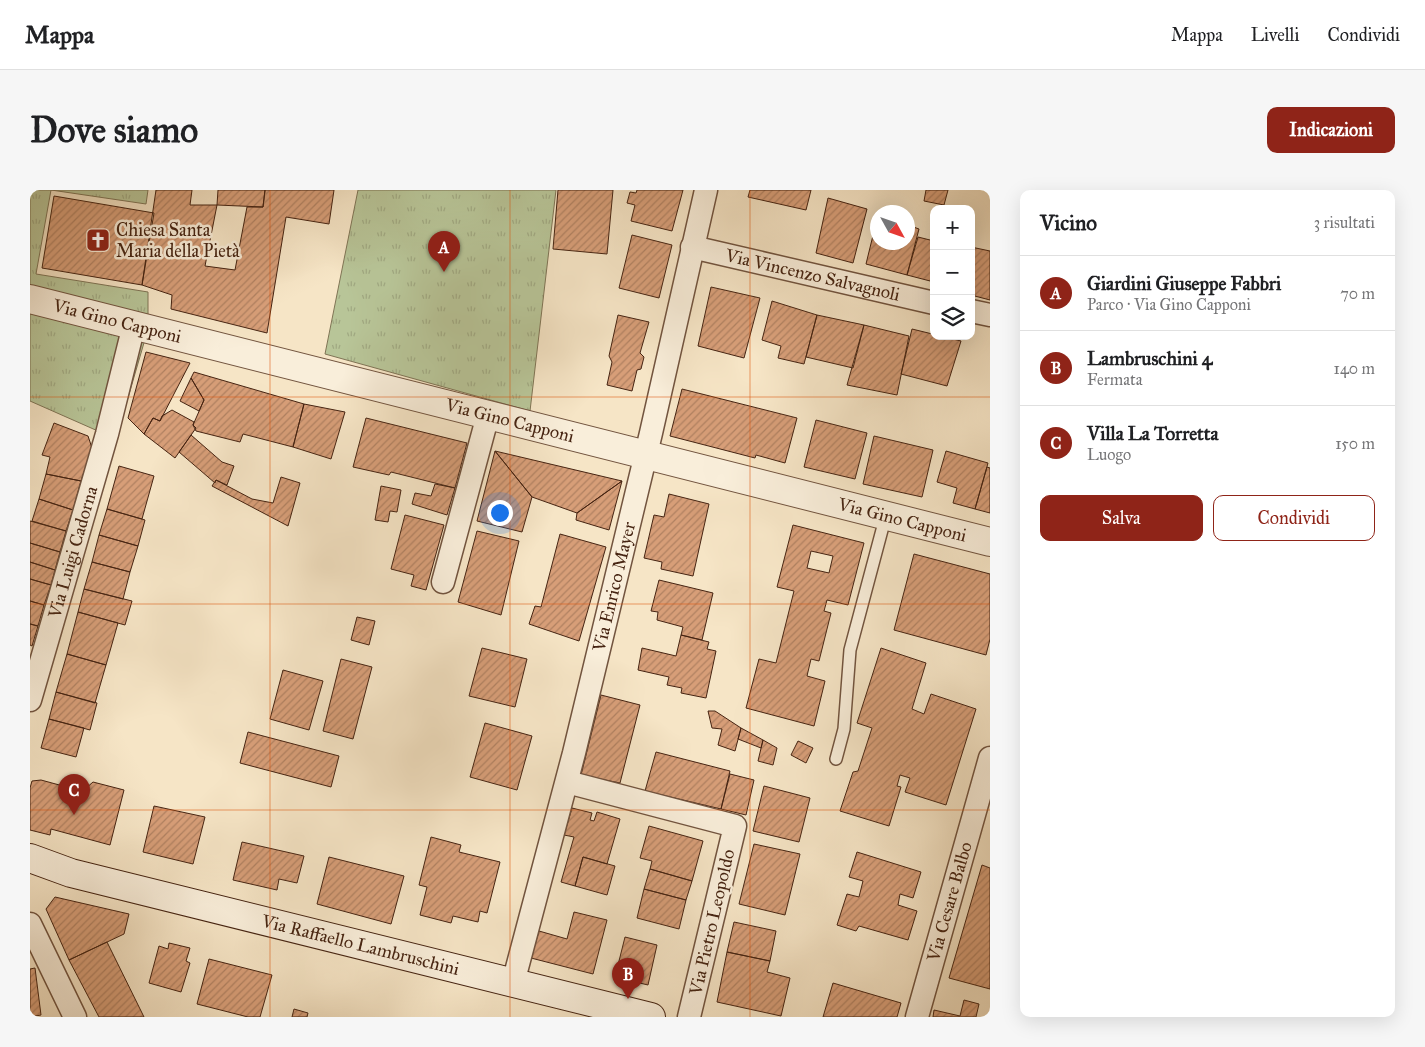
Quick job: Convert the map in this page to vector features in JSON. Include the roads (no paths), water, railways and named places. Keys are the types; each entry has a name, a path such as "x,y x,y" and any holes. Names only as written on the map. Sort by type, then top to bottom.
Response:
{"street":[{"name":"Via Enrico Mayer","path":"513,983 566,782 706,190"},
{"name":"Via Vincenzo Salvagnoli","path":"692,247 930,301"},
{"name":"Via Gino Capponi","path":"30,299 990,542"},
{"path":"975,312 990,315"},
{"name":"Via Luigi Cadorna","path":"30,700 107,434 134,326"},
{"path":"442,582 488,415"},
{"name":"Via Cesare Balbo","path":"917,1017 990,758"},
{"name":"Via Pietro Leopoldo","path":"566,782 735,826 689,1017"},
{"path":"30,858 71,873"},
{"path":"30,873 71,873"},
{"name":"Via Raffaello Lambruschini","path":"71,873 651,1017"},
{"path":"30,924 75,1017"}],"lane":[{"path":"836,759 844,729 850,650 886,515"}],"place":[{"name":"Chiesa Santa Maria della Pietà","path":"98,240"},
{"name":"Giardini Giuseppe Fabbri","path":"444,272"},
{"name":"Villa La Torretta","path":"74,815"},
{"name":"Lambruschini 4","path":"628,999"}]}
